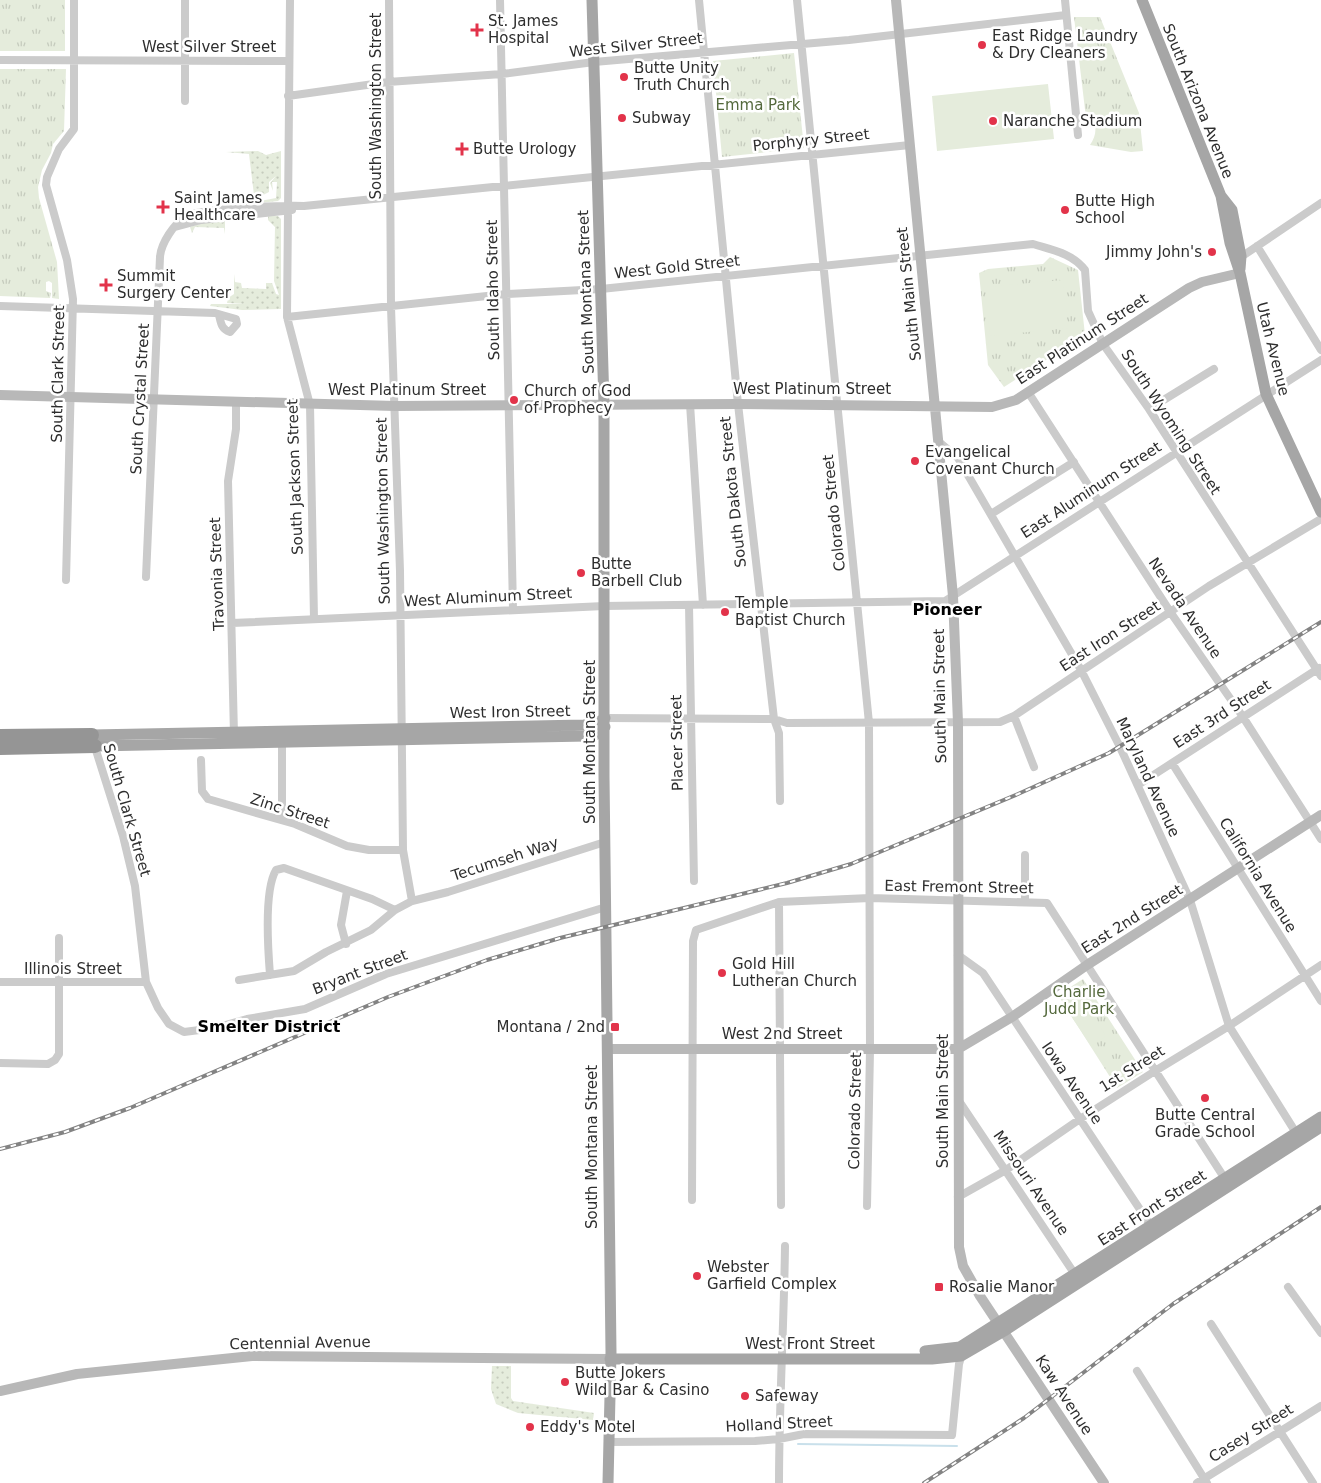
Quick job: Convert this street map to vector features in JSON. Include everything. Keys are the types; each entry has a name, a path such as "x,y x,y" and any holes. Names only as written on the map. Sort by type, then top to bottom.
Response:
{"highway":[{"path":"0,736 93,741"},
{"path":"0,748 93,741"}],"main road":[{"name":"South Montana Street","path":"592,0 604,404 605,842 610,1355 608,1483"},
{"name":"South Arizona Avenue","path":"1142,0 1221,196 1232,210"},
{"name":"Utah Avenue","path":"1221,196 1238,259"},
{"name":"Utah Avenue","path":"1232,210 1240,273 1266,394 1321,512"},
{"name":"West Iron Street","path":"93,741 234,731 592,725 605,723"},
{"name":"West Iron Street","path":"93,741 282,744 588,736 595,735 605,723"},
{"name":"East Front Street","path":"1299,1137 1321,1117"},
{"name":"East Front Street","path":"1001,1327 1299,1137 1321,1127"},
{"name":"West Front Street","path":"610,1355 781,1355 961,1351 1001,1327"}],"street":[{"name":"South Clark Street","path":"66,580 74,308 66,260 46,185 46,176 59,149 74,129 74,0"},
{"path":"185,0 185,101"},
{"path":"288,61 290,0"},
{"name":"South Washington Street","path":"389,0 388,82 391,307 395,406 403,850 412,901"},
{"name":"South Idaho Street","path":"500,0 513,610"},
{"name":"South Dakota Street","path":"699,0 759,604 774,719 779,733 780,801"},
{"name":"Colorado Street","path":"797,0 869,723 870,1050 867,1206"},
{"name":"South Main Street","path":"896,0 953,596 958,723 959,1247 963,1266 1001,1327"},
{"path":"1065,0 1078,135"},
{"name":"West Silver Street","path":"0,60 288,61 288,96 388,82 502,74 594,62 899,35 1066,15"},
{"name":"South Jackson Street","path":"288,96 287,316 310,405 314,619"},
{"name":"Porphyry Street","path":"504,186 910,144"},
{"name":"South Crystal Street","path":"146,578 160,251 175,227 201,220 304,206 504,186"},
{"path":"1238,259 1321,202"},
{"name":"South Wyoming Street","path":"920,256 1033,244 1071,257 1080,263 1085,270 1088,310 1103,344 1149,408 1320,671"},
{"path":"1257,246 1321,350"},
{"name":"West Gold Street","path":"287,316 506,294 601,289 920,256"},
{"name":"East Platinum Street","path":"935,405 992,407 1016,400 1189,288 1202,282 1240,273"},
{"path":"0,306 219,315"},
{"name":"East Aluminum Street","path":"953,596 1098,501 1321,360"},
{"path":"1149,408 1214,370"},
{"name":"Nevada Avenue","path":"1028,392 1171,613 1243,717 1321,839"},
{"name":"West Platinum Street","path":"0,395 153,401 395,406 604,404 935,405"},
{"name":"Travonia Street","path":"234,744 228,481 236,429 236,403"},
{"path":"690,404 703,605"},
{"name":"Maryland Avenue","path":"938,441 958,458 1080,670 1138,785 1190,900 1229,1026 1299,1137"},
{"path":"991,514 1074,462"},
{"name":"East Iron Street","path":"958,723 1000,722 1014,716 1080,670 1321,519"},
{"name":"West Aluminum Street","path":"232,622 604,606 944,601 953,596"},
{"name":"Placer Street","path":"689,605 694,881"},
{"name":"East 3rd Street","path":"1138,785 1243,717 1320,671"},
{"path":"1014,716 1034,767"},
{"name":"West Iron Street","path":"605,723 690,718 774,719 787,723 958,723"},
{"path":"282,730 282,820"},
{"name":"South Clark Street","path":"93,741 123,836 135,886 146,982"},
{"name":"Zinc Street","path":"201,760 202,791 208,799 306,827 357,849 403,850"},
{"name":"California Avenue","path":"1172,764 1321,1001"},
{"name":"East 2nd Street","path":"958,1049 1012,1017 1087,965 1321,815"},
{"name":"Tecumseh Way","path":"270,975 294,971 326,952 346,944 371,930 394,910 404,907 412,901 448,892 605,842"},
{"path":"1025,855 1025,902"},
{"path":"239,980 270,975 268,943 270,900 272,876 276,870 284,868 394,910"},
{"path":"346,944 341,925 347,891"},
{"name":"East Fremont Street","path":"692,1049 693,941 696,930 779,902 870,898 1047,903 1087,965"},
{"path":"779,902 782,1050 781,1206"},
{"name":"Bryant Street","path":"146,982 158,1008 169,1024 184,1032 216,1028 247,1019 305,1009 386,974 606,907"},
{"path":"0,1063 48,1064 55,1060 59,1054 60,938"},
{"name":"Iowa Avenue","path":"958,955 982,973 1153,1230"},
{"path":"1087,965 1227,1182"},
{"name":"1st Street","path":"958,1197 1006,1170 1154,1070 1229,1026 1321,966"},
{"name":"Illinois Street","path":"0,982 146,982"},
{"name":"West 2nd Street","path":"607,1049 958,1049"},
{"path":"692,1049 692,1200"},
{"name":"Missouri Avenue","path":"958,1099 1078,1278"},
{"path":"779,1483 781,1355 784,1327 784,1246"},
{"path":"1288,1287 1321,1333"},
{"path":"1211,1324 1313,1483"},
{"name":"Kaw Avenue","path":"1001,1327 1104,1483"},
{"name":"Holland Street","path":"608,1442 779,1439 804,1434 952,1435 961,1351"},
{"name":"Centennial Avenue","path":"0,1391 77,1374 252,1356 573,1359 610,1355"},
{"path":"1137,1371 1205,1481"},
{"name":"Casey Street","path":"1197,1483 1205,1481 1321,1406"}],"green space":[{"path":"0,0 65,0 65,51 0,51"},
{"path":"1074,17 1100,17 1139,113 1143,151 1131,152 1090,145 1094,137 1095,128 1094,122 1086,118"},
{"name":"Emma Park","path":"794,53 804,148 722,157 713,61"},
{"path":"0,69 66,69 64,131 53,144 51,153 42,170 38,187 39,198 57,262 59,299 52,298 52,283 49,281 46,282 46,291 51,293 50,298 0,296"},
{"name":"Naranche Stadium","path":"1048,84 1054,139 937,151 932,96"},
{"path":"258,151 266,155 281,151 281,198 278,201 250,204 249,197 254,195 249,154 226,152","holes":["276,176 270,183 273,191 272,182 277,182 276,198 260,201 259,197 269,192 269,182"]},
{"path":"268,216 278,216 281,219 281,309 242,310 210,306 211,304 245,304 227,303 228,298 234,294 234,274 235,282 241,283 242,288 266,289 266,283 272,283 276,294 279,295 274,281 275,227 268,220"},
{"path":"225,221 225,234 224,228 195,227 192,233 190,227 202,223"},
{"path":"1050,257 1078,270 1085,335 1004,387 988,365 979,273 988,269 1043,264"},
{"path":"1063,280 1068,328 990,336 986,287"},
{"name":"Charlie Judd Park","path":"1083,979 1143,1072 1117,1088 1058,995"},
{"path":"1087,1006 1106,1036 1091,1046 1071,1016"},
{"path":"492,1366 511,1366 511,1398 513,1401 594,1413 593,1420 518,1413 496,1404 491,1389"}],"waterway":[{"path":"798,1444 957,1446"}],"railway":[{"path":"0,1149 65,1132 130,1108 388,997 487,960 560,938 787,883 851,864 1018,794 1109,753 1321,622"},
{"path":"924,1483 1024,1418 1173,1304 1321,1207"}],"place":[{"name":"St. James Hospital","path":"477,30"},
{"name":"East Ridge Laundry & Dry Cleaners","path":"982,45"},
{"name":"Butte Unity Truth Church","path":"624,77"},
{"name":"Subway","path":"622,118"},
{"name":"Naranche Stadium","path":"993,121"},
{"name":"Butte Urology","path":"462,149"},
{"name":"Saint James Healthcare","path":"163,207"},
{"name":"Butte High School","path":"1065,210"},
{"name":"Jimmy John's","path":"1212,252"},
{"name":"Summit Surgery Center","path":"106,285"},
{"name":"Church of God of Prophecy","path":"514,400"},
{"name":"Evangelical Covenant Church","path":"915,461"},
{"name":"Butte Barbell Club","path":"581,573"},
{"name":"Temple Baptist Church","path":"725,612"},
{"name":"Gold Hill Lutheran Church","path":"722,973"},
{"name":"Montana / 2nd","path":"615,1027"},
{"name":"Butte Central Grade School","path":"1205,1098"},
{"name":"Webster Garfield Complex","path":"697,1276"},
{"name":"Rosalie Manor","path":"939,1287"},
{"name":"Butte Jokers Wild Bar & Casino","path":"565,1382"},
{"name":"Safeway","path":"745,1396"},
{"name":"Eddy's Motel","path":"530,1427"}],"district":[{"name":"Pioneer","path":"947,609"},
{"name":"Smelter District","path":"269,1026"}]}
